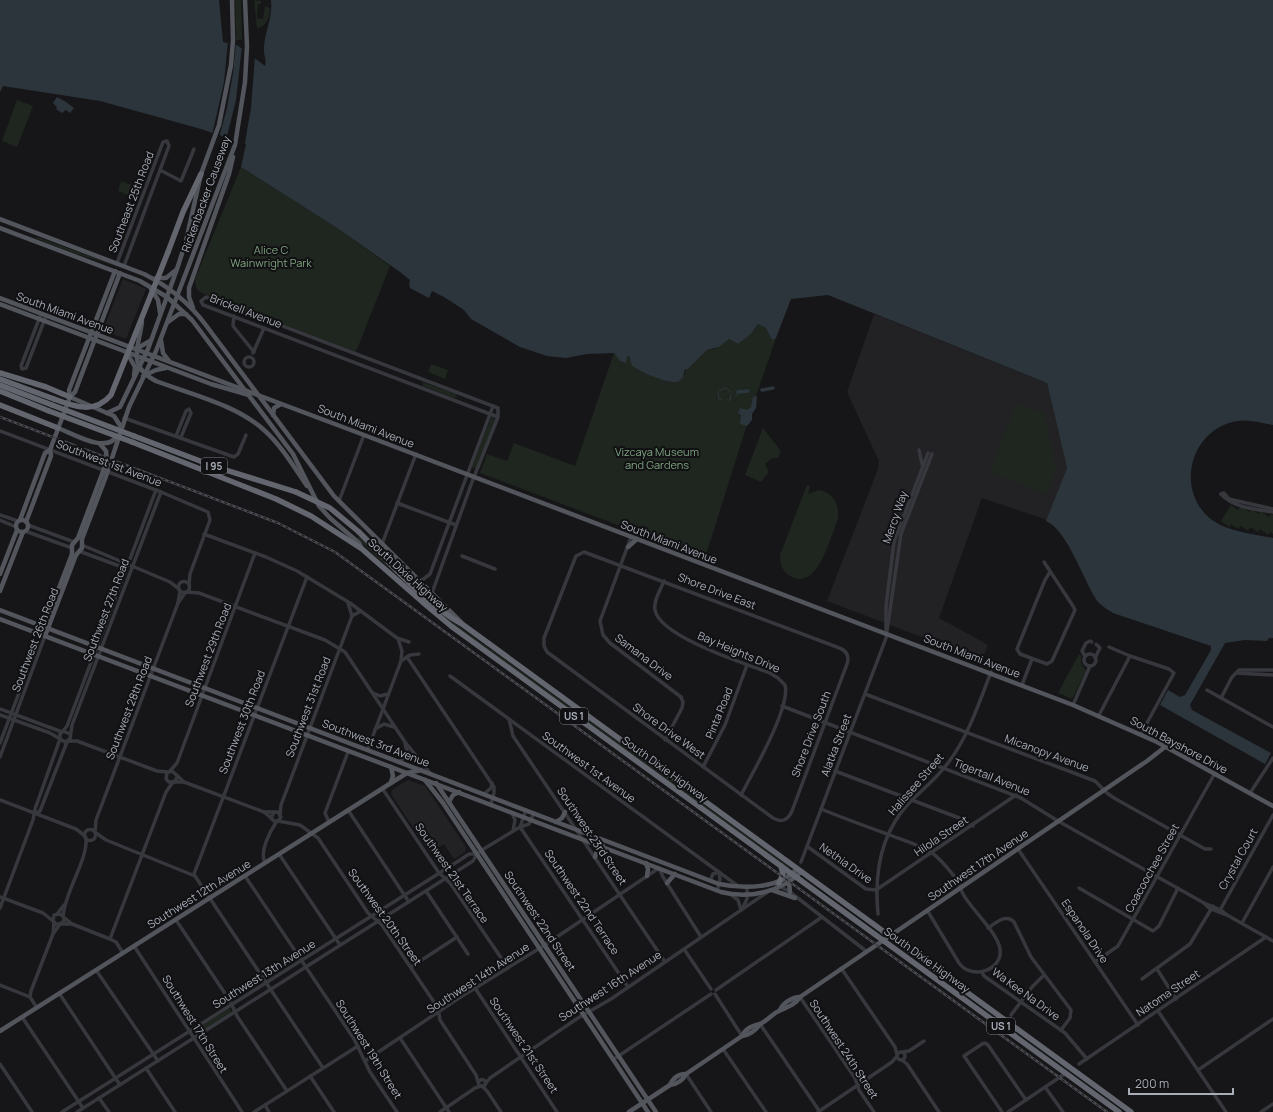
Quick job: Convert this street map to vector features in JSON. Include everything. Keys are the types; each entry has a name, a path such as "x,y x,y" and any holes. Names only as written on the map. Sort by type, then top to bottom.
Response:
{"highway":[{"path":"0,379 82,408 96,406 108,398 116,387 183,212 201,174"},
{"path":"0,373 64,393 70,397"},
{"name":"I 95","path":"0,386 132,442 287,503 323,523 362,549"},
{"name":"I 95","path":"0,392 134,436 216,467 296,492 330,508 360,532 429,600 453,619 462,624"},
{"path":"0,405 58,428"},
{"name":"South Dixie Highway","path":"362,549 445,621 1119,1112"},
{"name":"South Dixie Highway","path":"462,624 1131,1112"},
{"path":"778,885 783,874 781,866"},
{"path":"1066,1073 1075,1071"}],"main road":[{"name":"Rickenbacker Causeway","path":"144,359 177,269 186,241 201,174 215,139 227,90 233,40 232,0"},
{"name":"Rickenbacker Causeway","path":"150,362 154,356 178,296 235,145 244,95 246,40 245,0"},
{"path":"194,311 189,297 189,288 229,174 235,145"},
{"name":"Brickell Avenue","path":"0,219 117,263 152,278 170,289 194,311 258,396"},
{"path":"0,228 120,273 148,285 167,297 186,314 248,395"},
{"path":"29,239 32,231"},
{"path":"108,269 124,266"},
{"path":"152,278 166,278 177,269"},
{"path":"70,397 69,390 115,271"},
{"path":"0,591 24,531 51,456 50,450 58,428 70,397 75,392 120,273"},
{"path":"148,285 157,297 160,314"},
{"name":"South Miami Avenue","path":"0,298 89,338 150,362 211,384 248,395 258,396"},
{"path":"103,301 109,303"},
{"name":"South Miami Avenue","path":"0,304 97,334 258,396 416,454 886,634 991,672 1073,705"},
{"path":"167,323 179,314 186,314"},
{"path":"142,319 136,345 136,355 144,372 156,381 233,410 257,424 277,443 312,493"},
{"path":"161,339 163,353 170,362"},
{"path":"136,349 150,341"},
{"path":"126,352 135,367 134,378"},
{"path":"107,413 120,407 144,359"},
{"path":"100,444 107,454 105,471 81,545 75,542 105,471 117,443 124,418 150,362"},
{"path":"143,377 156,370 168,368"},
{"path":"227,383 232,382 234,377"},
{"name":"South Dixie Highway","path":"248,395 293,454 312,493 326,514 359,544 362,549"},
{"name":"South Dixie Highway","path":"258,396 339,501 421,581 462,624"},
{"path":"70,397 117,418 121,427"},
{"path":"273,415 274,408 281,404"},
{"path":"58,428 100,444 111,443 118,435"},
{"path":"0,574 45,453 50,450"},
{"path":"19,520 27,523"},
{"path":"16,528 24,531"},
{"path":"628,547 637,539"},
{"name":"Southwest 26th Road","path":"47,627 75,542"},
{"name":"Southwest 26th Road","path":"43,636 81,545"},
{"path":"72,549 79,551"},
{"name":"Southwest 3rd Avenue","path":"0,610 206,687 719,884 748,886"},
{"name":"Southwest 3rd Avenue","path":"0,619 348,752 437,783 717,891 730,894 748,894"},
{"name":"South Bayshore Drive","path":"1073,705 1141,734 1273,806"},
{"name":"Southwest 17th Avenue","path":"630,1112 670,1085 675,1084 686,1074 742,1036 748,1035 758,1028 760,1024 780,1010 784,1010 841,968 1165,747"},
{"path":"356,755 368,749"},
{"path":"391,767 393,776 391,783"},
{"path":"407,773 421,770"},
{"name":"Southwest 12th Avenue","path":"0,1031 407,773"},
{"name":"Southwest 22nd Street","path":"430,773 656,1112"},
{"name":"Southwest 22nd Street","path":"423,778 431,787 477,854 648,1112"},
{"path":"449,802 453,795 459,792"},
{"path":"556,822 562,818 565,812"},
{"path":"595,857 597,851 603,846"},
{"path":"659,868 661,862"},
{"path":"646,863 648,869 647,876"},
{"name":"Southwest 16th Avenue","path":"748,886 778,885 788,882 799,871"},
{"path":"667,883 675,874"},
{"name":"Southwest 16th Avenue","path":"748,894 771,890 794,876"},
{"path":"788,882 790,892"},
{"path":"771,890 795,898"}],"street":[{"name":"Southeast 25th Road","path":"117,263 163,142 166,141 170,144 124,266"},
{"path":"160,170 182,180 194,149"},
{"path":"152,173 158,175"},
{"path":"139,207 145,209"},
{"path":"125,242 132,244"},
{"name":"Brickell Avenue","path":"206,297 493,406 499,410 498,417 419,386 234,316 203,305 201,300 206,297"},
{"path":"234,316 233,326 254,352"},
{"path":"43,317 26,368 24,369 21,366 43,317"},
{"path":"251,358 264,328"},
{"path":"305,343 308,336"},
{"path":"340,357 343,349"},
{"path":"419,386 422,379"},
{"path":"457,401 460,393"},
{"path":"421,581 430,574 493,406"},
{"path":"176,436 188,409 191,412 181,438"},
{"path":"432,593 474,477 498,417"},
{"path":"124,418 235,457 238,454 246,435"},
{"path":"0,437 1,432"},
{"name":"Southwest 1st Avenue","path":"1,432 205,510 210,514 210,520 204,534"},
{"path":"339,501 364,435"},
{"path":"919,450 922,458 922,468 926,471"},
{"name":"Mercy Way","path":"886,634 886,610 891,557 895,537 928,453"},
{"path":"382,544 416,454"},
{"name":"Mercy Way","path":"886,634 901,534 932,454"},
{"name":"Southwest 27th Road","path":"130,567 156,490"},
{"name":"Southwest 27th Road","path":"67,742 99,647 161,492"},
{"path":"1273,508 1229,499 1224,493 1221,494 1228,501 1236,505 1273,512"},
{"path":"397,503 456,525"},
{"path":"908,504 912,506"},
{"path":"0,516 19,520"},
{"path":"0,520 16,528"},
{"path":"27,523 33,528 75,542"},
{"path":"24,531 72,549"},
{"path":"189,585 190,574 204,534 278,562 307,577 348,602 397,638 409,642"},
{"name":"Samana Drive","path":"631,537 602,614 600,628 604,637 610,643 676,692 682,699 683,705 681,712 666,740"},
{"path":"81,545 124,562 130,567"},
{"path":"79,551 122,566 130,567 170,582 186,593 200,593"},
{"name":"Shore Drive East","path":"545,648 544,638 574,561 580,554 590,552 838,646 847,653"},
{"name":"Southwest 29th Road","path":"174,782 177,763 255,553"},
{"path":"462,556 495,569"},
{"path":"891,557 897,561"},
{"path":"1044,562 1074,609 1051,662 1045,664 1020,654 1017,648 1044,580 1050,572"},
{"path":"182,582 190,574"},
{"name":"Southwest 30th Road","path":"194,874 307,577"},
{"name":"Bay Heights Drive","path":"664,581 655,607 656,614 661,620 681,636 702,647 774,675 783,683 786,691 782,706 765,749 741,795"},
{"path":"170,582 182,582 200,593 340,648"},
{"name":"Southwest 28th Road","path":"85,837 88,830 96,820 120,758 178,603 182,582"},
{"name":"Southwest 28th Road","path":"178,603 186,593 189,585"},
{"path":"889,589 894,588"},
{"path":"348,602 352,616 361,611"},
{"name":"Southwest 31st Road","path":"278,821 281,806 352,616"},
{"name":"Alatka Street","path":"801,862 808,847 886,634"},
{"name":"Southwest 26th Road","path":"0,743 43,636"},
{"name":"Southwest 26th Road","path":"0,757 43,636"},
{"path":"368,749 382,708 401,661 401,647 397,638"},
{"path":"1090,641 1086,643 1082,651 1085,656 1085,664 1090,666"},
{"path":"1073,705 1090,666 1095,663 1095,658 1100,648 1097,645"},
{"path":"1109,647 1130,656 1169,669 1173,672 1173,677 1141,734"},
{"name":"Southwest 22nd Street","path":"340,648 345,652 405,742 430,773"},
{"name":"Shore Drive West","path":"545,648 552,657 776,820 786,819"},
{"name":"Shore Drive South","path":"786,819 791,813 847,664 847,653"},
{"path":"401,661 407,657 419,654"},
{"path":"1085,656 1090,654 1095,658"},
{"name":"Southwest 27th Road","path":"60,739 96,656"},
{"path":"1099,715 1130,656"},
{"path":"407,657 492,783 494,790 491,804"},
{"path":"1022,685 1032,659"},
{"name":"Pinta Road","path":"703,767 725,725 747,665"},
{"path":"1221,698 1236,672 1239,670 1273,670"},
{"name":"Halissee Street","path":"878,914 876,890 879,863 887,834 895,821 912,800 944,768 966,732 991,672"},
{"path":"1236,672 1273,675"},
{"name":"Southwest 1st Avenue","path":"450,676 738,886"},
{"path":"1207,690 1273,727"},
{"path":"372,693 380,696 388,694"},
{"name":"Micanopy Avenue","path":"865,694 1093,780 1114,798 1204,849 1211,849"},
{"name":"Tigertail Avenue","path":"782,706 1016,795 1034,804 1058,821 1273,941"},
{"path":"0,709 63,732 70,735 77,741 120,758 157,771 176,774 184,782"},
{"path":"0,714 54,735 67,742 77,741"},
{"name":"Southwest 23rd Street","path":"508,719 513,736 665,962"},
{"path":"375,729 387,723 395,728"},
{"path":"36,814 35,809 60,739"},
{"path":"0,908 2,898 36,814 40,811 67,742"},
{"path":"400,761 408,755 405,742"},
{"path":"329,822 325,814 348,752"},
{"path":"1250,793 1273,758"},
{"name":"Southwest 29th Road","path":"169,772 177,763"},
{"path":"157,771 166,780 184,782 264,812 274,812 290,822 313,833"},
{"path":"835,771 965,820 973,826"},
{"path":"166,792 166,780 169,772"},
{"name":"Coacoochee Street","path":"1095,962 1117,947 1215,773"},
{"path":"110,939 166,792 174,782"},
{"path":"484,794 490,788 492,783"},
{"name":"Southwest 21st Terrace","path":"382,788 439,873 445,878 508,968"},
{"name":"Hilola Street","path":"876,890 932,854 1016,795"},
{"path":"0,800 76,829 88,830 96,833 106,840 194,874 323,1068"},
{"name":"Southwest 31st Road","path":"272,819 274,812 281,806"},
{"path":"821,809 887,834 932,854 954,876 963,894 998,942 1000,954 996,962 982,972"},
{"path":"348,810 409,902"},
{"path":"520,827 526,810"},
{"path":"264,812 272,819 290,822"},
{"path":"511,812 515,820 513,831"},
{"path":"532,820 534,813"},
{"name":"Crystal Court","path":"1220,911 1273,815"},
{"path":"272,819 272,828"},
{"name":"Southwest 28th Road","path":"93,840 96,833 96,820"},
{"name":"Southwest 13th Avenue","path":"77,1112 378,922 473,861 477,854 482,850 520,827 528,824 532,820"},
{"path":"265,863 262,855 272,828 278,821"},
{"name":"Southwest 22nd Terrace","path":"520,827 628,987"},
{"path":"76,829 85,837 93,840 106,840"},
{"name":"Southwest 20th Street","path":"313,833 371,916 382,925 438,1008 440,1020 501,1112"},
{"path":"30,997 53,934 61,924 64,917 64,905 84,851 85,837"},
{"path":"84,851 93,840"},
{"name":"Nethia Drive","path":"808,847 866,889 876,890"},
{"name":"Espanola Drive","path":"1018,848 1138,1025"},
{"path":"280,854 340,945"},
{"name":"Southwest 13th Avenue","path":"62,1112 469,854 477,854"},
{"path":"1242,923 1273,867"},
{"path":"659,868 701,937"},
{"name":"Southwest 14th Avenue","path":"365,1061 475,988 545,945 659,868"},
{"path":"710,880 713,874 719,872 720,876 717,891"},
{"name":"Southwest 19th Street","path":"245,876 358,1046 365,1061 397,1112"},
{"path":"778,885 790,892 795,898 866,951"},
{"path":"742,910 747,901 748,886"},
{"path":"1079,888 1151,930 1156,930 1178,888"},
{"name":"Southwest 16th Avenue","path":"440,1112 771,890"},
{"path":"426,891 468,954"},
{"path":"730,894 738,900 742,910"},
{"path":"2,898 43,914 53,921 61,924 72,924"},
{"path":"53,934 53,921 56,914 64,905"},
{"path":"1142,979 1182,952 1193,942 1212,908"},
{"name":"Wa Kee Na Drive","path":"927,910 961,966 971,972 982,972 984,976 1020,1003 1061,1030 1073,1041 1086,1059"},
{"path":"43,914 56,914 64,917 72,924 110,939 116,942 123,953"},
{"path":"614,1059 822,917"},
{"path":"988,928 1003,919 1011,919 1031,957 1071,1010 1070,1018 1061,1030"},
{"path":"176,920 287,1091"},
{"path":"410,967 457,937"},
{"name":"Natoma Street","path":"1079,1064 1266,937"},
{"name":"Southwest 17th Street","path":"134,946 242,1112"},
{"path":"684,949 742,1036"},
{"path":"841,968 939,1112"},
{"path":"1157,969 1176,999"},
{"path":"96,970 158,1060"},
{"path":"1011,1015 1044,975"},
{"path":"0,985 30,997 37,1008"},
{"name":"Southwest 21st Street","path":"475,988 557,1112"},
{"path":"59,993 120,1085"},
{"name":"Southwest 24th Street","path":"800,997 855,1078 857,1086 874,1112"},
{"path":"1158,1011 1226,1112"},
{"path":"22,1017 83,1108"},
{"path":"1198,1070 1273,1019"},
{"path":"760,1024 819,1112 924,1041"},
{"path":"400,1038 450,1112"},
{"path":"1002,1112 964,1056 985,1043 1026,1100"},
{"path":"254,1112 358,1046"},
{"path":"723,1049 766,1112"},
{"path":"0,1064 32,1112"},
{"path":"146,1068 175,1112"},
{"path":"1008,1112 1066,1073"},
{"path":"686,1074 711,1112"},
{"path":"310,1076 334,1112"},
{"path":"1045,1087 1063,1112"},
{"path":"99,1098 109,1112"},
{"path":"1261,1112 1273,1104"},
{"path":"265,1105 269,1112"}],"shaded area":[{"path":"0,0 219,0 223,42 237,45 265,66 266,61 264,47 271,12 271,0 1273,0 1273,425 1250,421 1237,421 1221,426 1208,436 1198,448 1193,463 1191,478 1193,493 1200,508 1212,520 1233,530 1273,538 1273,638 1269,638 1267,641 1245,640 1225,643 1190,705 1192,710 1271,753 1265,764 1160,705 1168,690 1180,697 1185,695 1211,650 1211,646 1113,613 1103,606 1098,602 1061,535 1054,526 1046,521 1067,468 1047,383 828,295 791,299 776,338 772,340 766,328 758,324 751,334 738,344 729,339 719,347 707,350 688,369 685,369 683,377 680,381 676,382 665,381 645,373 631,364 630,357 627,356 626,363 620,361 614,353 587,354 566,358 547,356 520,347 471,319 464,310 444,297 432,291 429,298 410,288 410,280 400,272 337,228 241,167 246,144 201,129 100,101 3,86 0,92"},
{"path":"57,97 74,108 70,113 66,110 62,113 56,109 57,107 53,103"},
{"path":"123,279 146,289 126,339 103,330"},
{"path":"874,314 1047,383 1067,468 1047,520 982,498 939,618 988,645 982,660 827,601 878,469 879,461 847,392"},
{"path":"757,396 756,408 752,414 752,420 747,426 740,424 741,415 738,413 740,408 747,410 751,407 753,397"},
{"path":"408,780 425,786 466,847 465,852 454,859 444,844 430,853 391,794 392,790"}],"green space":[{"path":"235,0 241,0 242,40 236,40"},
{"path":"254,0 261,1 261,4 258,4 257,18 263,19 265,6 270,8 269,18 266,23 257,28"},
{"path":"17,100 33,106 17,147 2,141"},
{"name":"Alice C Wainwright Park","path":"241,167 337,228 390,266 356,352 199,292 196,287 195,279"},
{"path":"121,181 139,188 135,198 118,191"},
{"path":"37,237 117,266 76,254 37,239"},
{"name":"Vizcaya Museum and Gardens","path":"758,324 766,328 772,339 776,338 755,399 705,558 480,473 487,454 507,461 514,443 575,466 614,353 620,361 626,363 626,356 629,356 638,370 670,382 675,382 685,374 685,369 688,369 707,350 715,349 729,339 738,344 751,334"},
{"path":"431,364 448,370 445,379 428,372"},
{"path":"422,382 456,394 457,397 454,398 423,386"},
{"path":"1016,403 1044,413 1056,467 1047,494 994,474 994,471 991,470"},
{"path":"493,417 495,420 476,468 473,469 472,466 491,418"},
{"path":"763,428 781,451 778,458 772,458 765,464 769,472 761,482 745,475"},
{"path":"807,485 810,486 808,494 819,490 829,494 835,500 838,509 838,519 822,560 815,570 808,576 800,579 790,576 783,570 780,555"},
{"path":"1231,505 1238,510 1241,506 1249,512 1251,509 1259,514 1261,511 1269,517 1271,514 1273,515 1273,534 1270,532 1268,535 1260,529 1258,532 1250,527 1248,531 1241,526 1238,529 1231,524 1229,527 1221,521"},
{"path":"359,536 446,617 787,865 790,869 447,620 357,539"},
{"path":"1079,654 1081,656 1081,663 1086,671 1072,699 1058,693"},
{"path":"228,1009 231,1010 231,1013 201,1032 197,1031 198,1028"}],"pier":[{"path":"228,41 236,42 233,73 227,108 219,138 212,135 224,82"},
{"path":"242,46 255,56 251,108 244,148 244,146 226,140 236,100"}],"waterway":[{"path":"719,391 725,388"},
{"path":"726,388 731,392"},
{"path":"762,390 773,388"},
{"path":"738,392 748,391"},
{"path":"736,396 738,392"},
{"path":"718,393 719,399 722,399"},
{"path":"727,400 730,400 731,395"}],"tunnel":[{"path":"1090,641 1097,645"}],"railway":[{"path":"0,417 278,523 335,552 1107,1112"}]}
